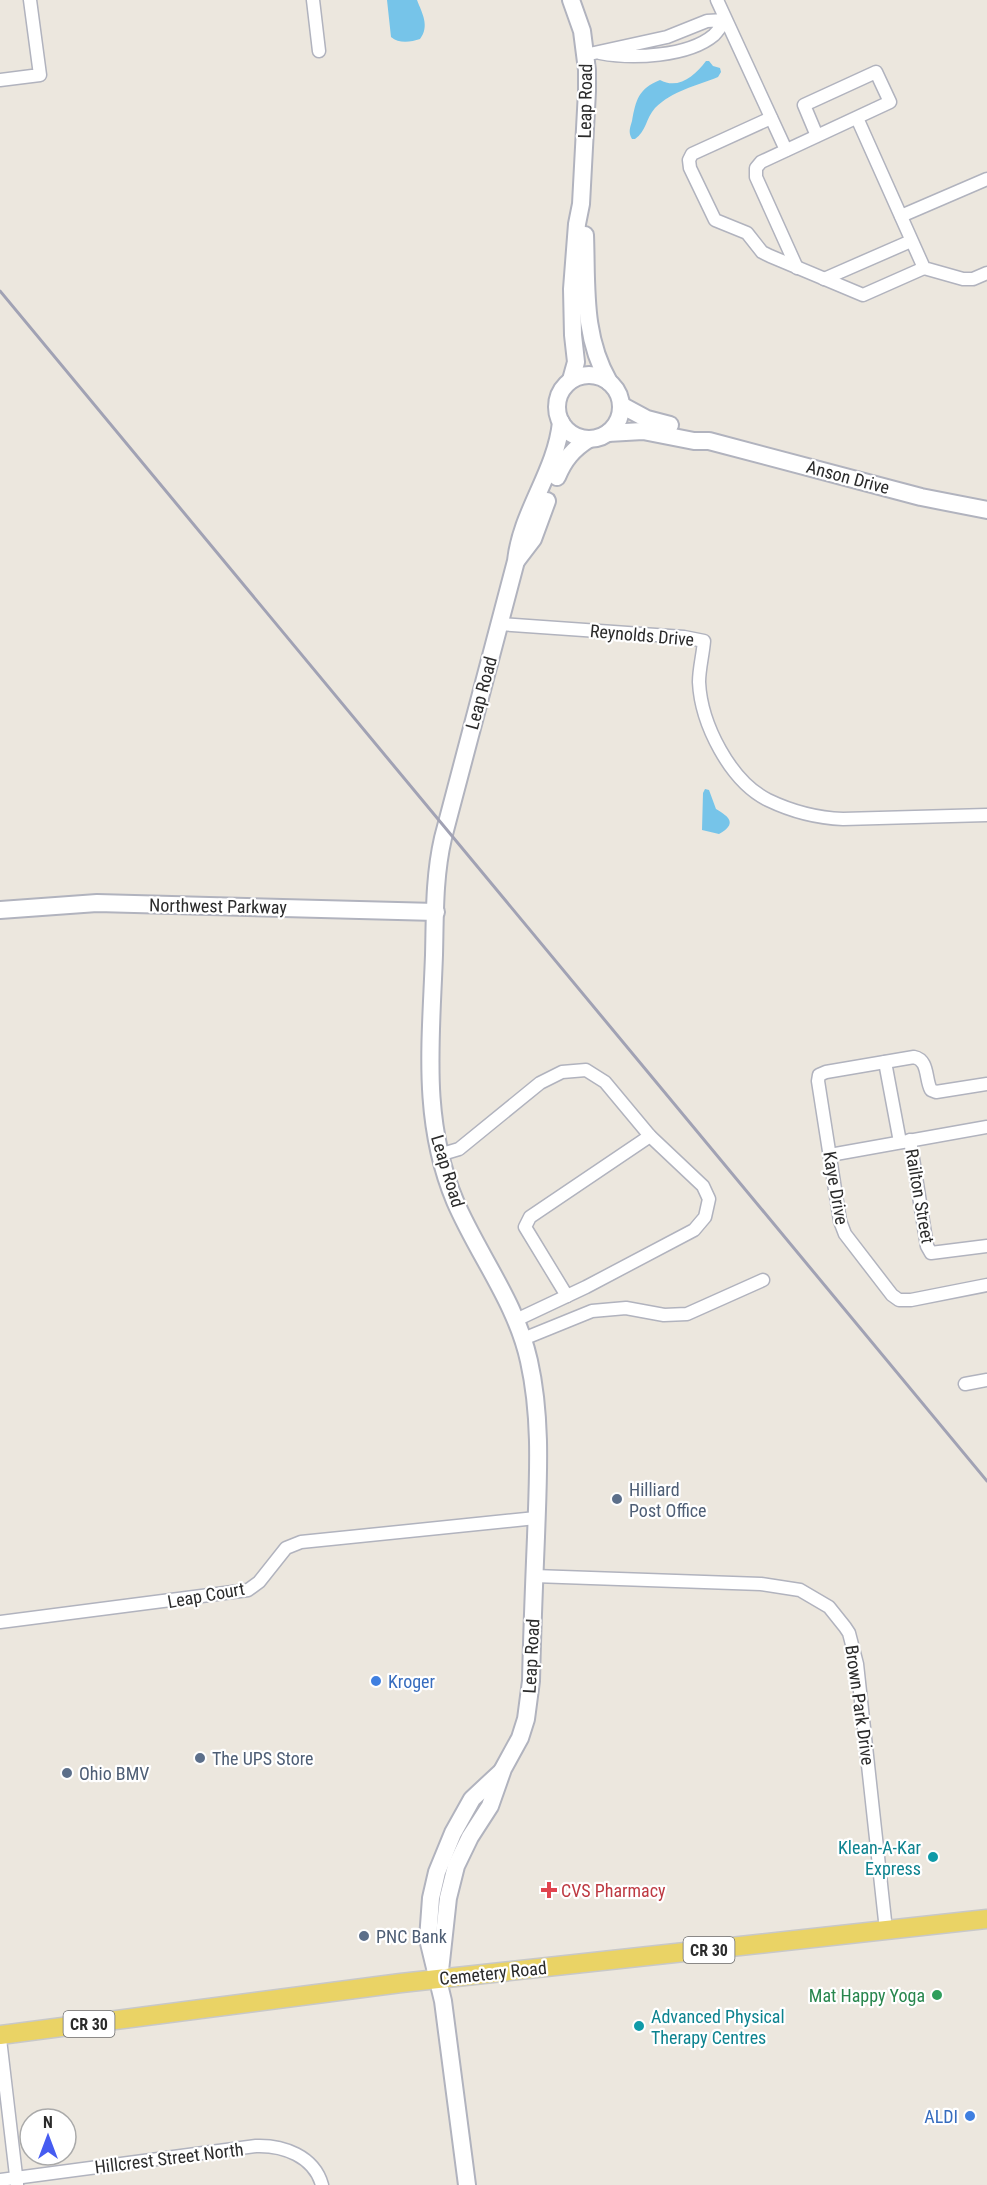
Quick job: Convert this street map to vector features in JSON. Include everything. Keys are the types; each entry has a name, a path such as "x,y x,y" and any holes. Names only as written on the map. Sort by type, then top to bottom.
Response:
{"main road":[{"name":"Cemetery Road","path":"0,2037 439,1980 987,1919"}],"street":[{"path":"0,80 40,75 30,0"},
{"path":"313,0 319,51"},
{"name":"Leap Road","path":"571,0 593,54 587,91 581,204 577,224 573,289 573,335 576,362 571,380"},
{"path":"717,0 786,150"},
{"path":"593,54 644,55 682,50 714,35 725,20"},
{"path":"797,268 756,177 756,168 761,162 857,118 890,102 876,72 804,105 817,136"},
{"path":"771,118 692,154 689,160 700,190 715,220 741,230 753,239 762,252 863,295 924,268 963,279 973,279 987,273"},
{"path":"857,118 924,268"},
{"path":"901,216 987,179"},
{"name":"Leap Road","path":"581,204 585,223 586,302 589,327 600,366 609,382"},
{"path":"824,279 911,241"},
{"path":"590,375 600,376 609,382 615,388 621,405 618,421 608,433 589,439 572,434 561,422 558,414 558,399 565,386 580,376 590,375"},
{"name":"Anson Drive","path":"621,405 647,419 700,434 709,441"},
{"name":"Leap Road","path":"467,2185 439,1980 448,1898 456,1866 470,1836 490,1806 503,1769 520,1738 526,1719 531,1681 537,1422 533,1383 523,1339 506,1298 456,1203 439,1155 431,1112 439,855 516,561 519,540 557,450 561,422"},
{"name":"Anson Drive","path":"608,433 644,431 694,441 709,441 921,497 987,510"},
{"name":"Leap Road","path":"516,561 533,539 564,461 579,445 589,439"},
{"name":"Reynolds Drive","path":"499,624 684,637 705,641 699,681 708,725 717,745 743,779 759,794 767,800 798,813 819,818 843,819 987,815"},
{"name":"Northwest Parkway","path":"0,910 97,903 436,912"},
{"path":"885,1062 920,1058 924,1063 928,1085 936,1092 987,1084"},
{"name":"Kaye Drive","path":"885,1062 819,1075 818,1081 840,1221 845,1234 892,1295 899,1300 910,1300 987,1285"},
{"name":"Railton Street","path":"885,1062 905,1141 927,1245 931,1253 987,1246"},
{"path":"439,1155 459,1149 540,1083 562,1072 586,1070 605,1082 650,1136 703,1186 709,1199 705,1217 694,1230 516,1320"},
{"path":"830,1155 987,1127"},
{"path":"567,1296 525,1227 530,1217 650,1136"},
{"path":"523,1339 592,1311 626,1308 664,1316 687,1314 763,1280"},
{"path":"965,1384 987,1380"},
{"name":"Leap Court","path":"0,1622 248,1590 259,1582 286,1548 301,1542 536,1518"},
{"name":"Brown Park Drive","path":"534,1576 761,1584 800,1590 829,1606 849,1633 857,1664 886,1930"},
{"path":"0,2037 16,2181"},
{"name":"Hillcrest Street North","path":"0,2180 16,2181 256,2146 274,2146 303,2157 316,2171 322,2185"}],"water":[{"path":"387,0 417,0 425,24 420,39 401,42 391,37"},
{"path":"706,61 720,68 721,72 718,77 662,102 652,112 642,133 632,139 630,128 637,101 643,91 660,80 673,83 686,80"},
{"path":"705,789 709,790 716,809 730,821 728,827 719,834 702,830"}],"railway":[{"path":"0,291 987,1481"}],"place":[{"name":"Hilliard Post Office","path":"617,1499"},
{"name":"Kroger","path":"376,1681"},
{"name":"The UPS Store","path":"200,1758"},
{"name":"Ohio BMV","path":"67,1773"},
{"name":"Klean-A-Kar Express","path":"933,1857"},
{"name":"CVS Pharmacy","path":"549,1890"},
{"name":"PNC Bank","path":"364,1936"},
{"name":"Mat Happy Yoga","path":"937,1995"},
{"name":"Advanced Physical Therapy Centres","path":"639,2026"},
{"name":"ALDI","path":"970,2116"}]}
